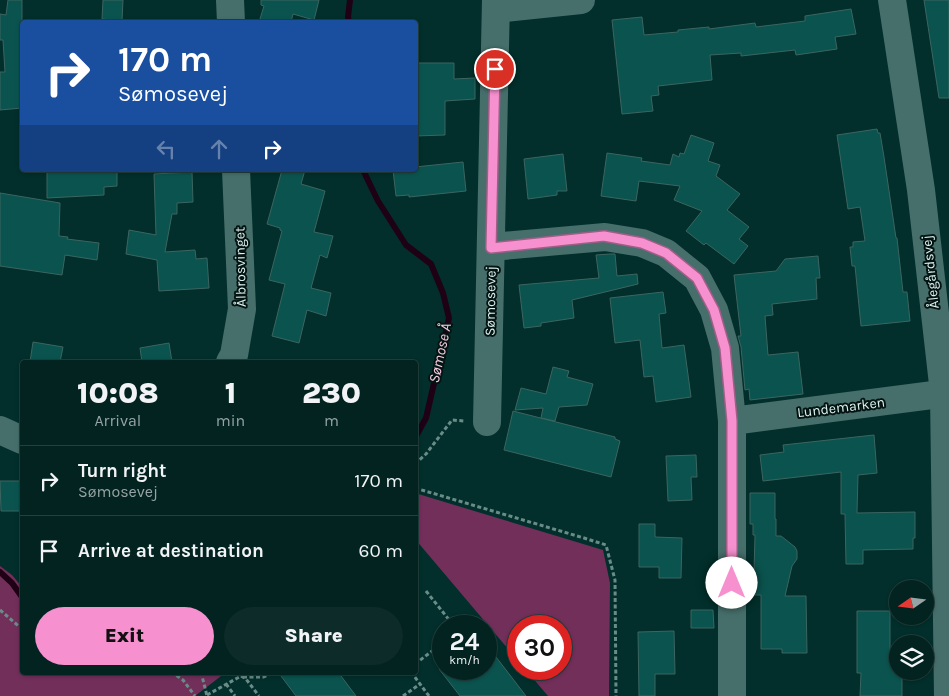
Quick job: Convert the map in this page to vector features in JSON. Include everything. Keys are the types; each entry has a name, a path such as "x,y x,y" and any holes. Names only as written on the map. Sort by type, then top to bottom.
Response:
{"street":[{"path":"230,0 231,20"},
{"path":"496,5 581,0"},
{"name":"Ålegårdsvej","path":"892,0 921,190 946,393 948,696"},
{"name":"Sømosevej","path":"487,422 496,5"},
{"name":"Ålbrosvinget","path":"231,360 234,355 242,309 236,172"},
{"path":"491,248 604,236 642,243 666,253 697,278 714,310 725,348 732,421 732,696"},
{"name":"Lundemarken","path":"732,421 946,393"},
{"path":"0,430 20,439"}],"path":[{"path":"418,461 426,454 452,420 487,422"},
{"path":"418,489 606,546 615,580 616,696"},
{"path":"426,591 445,615"},
{"path":"0,610 20,627"},
{"path":"418,662 432,651"},
{"path":"176,675 183,680 195,696"},
{"path":"202,675 207,695 242,675 263,677 268,675"},
{"path":"242,675 259,696"},
{"path":"413,675 429,696"},
{"path":"226,684 235,696"},
{"path":"404,696 420,684"}],"shaded area":[{"path":"418,494 603,550 610,583 609,696 548,696 534,680 572,680 572,615 507,615 507,648 497,636 497,615 479,615 418,543"},
{"path":"0,566 12,575 20,585 20,675 222,675 195,696 0,696"}],"building":[{"path":"8,0 22,0 22,20 20,20 20,108 0,110 0,72 5,72 3,40 0,40 0,14 6,15"},
{"path":"103,0 123,0 122,20 102,19"},
{"path":"261,0 319,0 314,20 293,14 292,20 260,20 264,6 261,5"},
{"path":"924,0 949,0 949,98 939,98"},
{"path":"851,9 856,34 835,37 837,49 796,55 795,50 741,56 741,53 710,55 712,80 658,86 659,95 651,96 653,111 622,114 612,20 642,17 644,35 755,23 756,27 805,21 805,16"},
{"path":"418,63 454,63 454,79 475,78 475,99 445,101 445,135 418,136"},
{"path":"877,129 878,133 880,133 897,238 903,292 907,292 910,321 861,326 855,266 852,266 850,247 853,247 853,242 865,241 860,207 848,209 837,135"},
{"path":"691,135 714,143 708,161 720,165 716,176 740,194 727,210 749,227 739,239 748,246 734,264 686,231 702,211 674,200 680,186 639,181 636,201 601,196 607,153 642,158 641,161 670,165 673,154 679,157 680,153 684,154"},
{"path":"563,154 567,191 557,191 557,195 528,199 524,159"},
{"path":"463,162 466,191 409,197 409,195 396,196 393,172 418,172 418,167"},
{"path":"47,172 117,172 117,186 104,187 104,195 47,198"},
{"path":"192,172 193,202 177,203 177,214 172,214 165,252 195,250 196,259 207,258 209,288 159,291 157,260 126,254 129,230 156,235 154,174"},
{"path":"281,172 304,172 301,184 325,191 314,232 333,236 327,258 320,255 311,288 331,293 326,316 307,310 299,343 272,336 285,284 269,280 282,231 280,228 267,224"},
{"path":"0,193 60,203 59,236 68,237 67,239 99,243 97,260 65,255 62,275 0,266"},
{"path":"615,254 617,276 637,274 638,284 572,300 574,318 541,323 541,326 524,328 519,285 599,278 596,255"},
{"path":"818,256 820,278 816,278 817,299 772,304 773,315 765,316 768,355 798,352 803,394 750,400 749,389 745,390 741,347 738,336 741,336 734,275 776,271 785,259"},
{"path":"663,292 666,313 659,314 662,348 684,345 691,397 656,402 653,376 644,377 640,340 615,343 610,298"},
{"path":"33,342 63,347 60,360 30,360"},
{"path":"169,343 172,360 142,360 140,348"},
{"path":"553,367 569,371 567,377 593,384 587,405 559,407 555,421 541,418 543,408 515,410 521,388 546,394"},
{"path":"513,411 615,437 615,439 620,441 611,477 504,450"},
{"path":"874,435 877,473 858,475 857,513 915,512 913,549 863,550 863,564 846,564 845,514 841,514 841,472 763,481 760,455 784,452 783,445"},
{"path":"696,455 697,477 691,477 692,500 668,501 666,456"},
{"path":"0,481 20,481 20,511 1,511"},
{"path":"750,493 775,493 776,536 781,536 795,547 797,551 797,559 792,566 785,596 806,596 807,653 782,653 782,649 761,649 761,595 748,595 748,573 754,573 755,535 753,535 753,524 750,524"},
{"path":"639,524 655,524 655,537 682,538 681,578 659,578 659,567 639,567"},
{"path":"691,610 713,610 714,628 691,628"},
{"path":"857,611 889,611 889,680 902,680 902,696 860,696 861,673 857,673"},
{"path":"674,631 675,674 655,674 655,696 639,696 638,632"},
{"path":"497,658 507,671 507,680 514,680 526,696 460,696 448,680 497,680"},
{"path":"280,675 340,675 356,696 296,696"}],"waterway":[{"name":"Sømose Å","path":"349,20 350,0"},
{"name":"Sømose Å","path":"364,172 378,201 406,245 431,264 443,293 449,318 426,418 418,433"},
{"name":"Sømose Å","path":"0,572 12,583 20,594"}],"route":[{"path":"495,69 491,248 604,236 642,243 666,253 697,278 714,310 725,348 732,421 732,583"}]}
